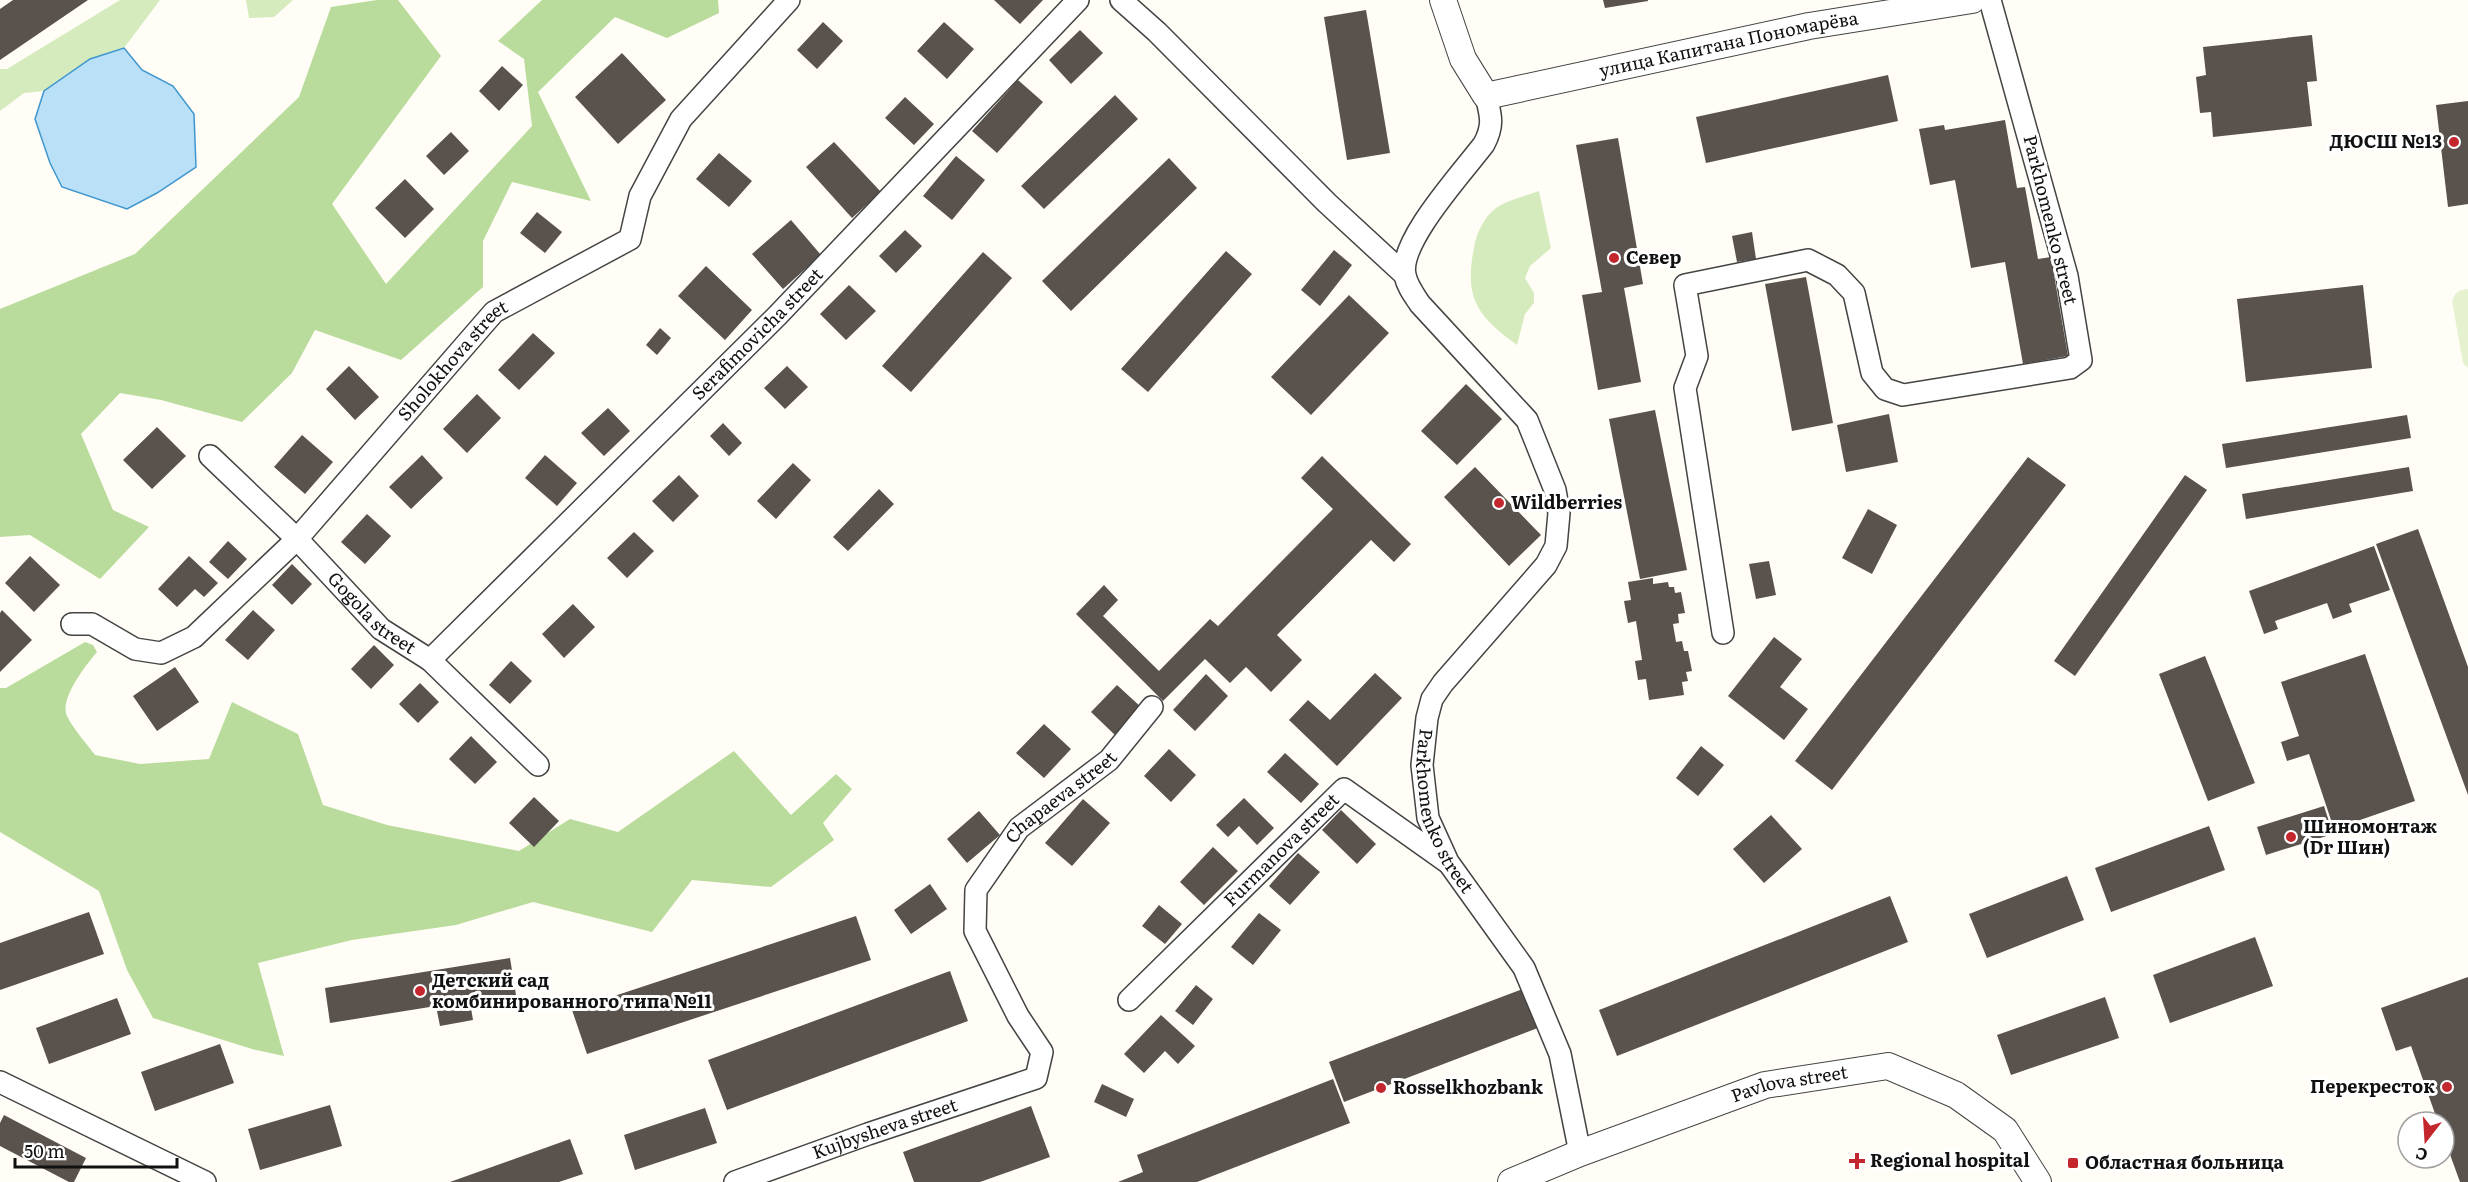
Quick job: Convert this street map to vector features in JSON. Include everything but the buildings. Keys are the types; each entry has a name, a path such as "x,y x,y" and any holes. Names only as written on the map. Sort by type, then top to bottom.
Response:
{"street":[{"name":"Sholokhova street","path":"72,624 92,624 135,649 162,652 194,637 297,539 494,312 630,239 640,196 681,119 789,0"},
{"name":"Serafimovicha street","path":"430,660 777,316 1078,0"},
{"path":"1121,0 1157,32 1328,203 1399,261 1415,235 1484,144 1490,131 1492,117 1486,96 1463,59 1443,0"},
{"name":"улица Капитана Пономарёва","path":"1486,96 1809,26 1972,0"},
{"name":"Parkhomenko street","path":"1723,633 1685,388 1697,356 1685,285 1808,260 1838,275 1854,293 1872,373 1885,389 1903,395 2070,368 2080,360 2067,276 1990,0"},
{"name":"Parkhomenko street","path":"1399,261 1411,291 1420,304 1527,420 1555,490 1559,513 1556,546 1546,565 1443,683 1432,699 1427,718 1422,765 1428,818 1448,862 1524,968 1560,1054 1580,1153"},
{"name":"Gogola street","path":"210,456 297,539 381,629 430,660 538,765"},
{"name":"Chapaeva street","path":"1036,1078 1042,1052 1018,1016 975,931 976,890 1019,828 1109,760 1152,707"},
{"name":"Furmanova street","path":"1129,1000 1344,789 1448,862"},
{"name":"Pavlova street","path":"1510,1182 1580,1153 1765,1084 1888,1066 1956,1095 2005,1130 2038,1182"},
{"name":"Kujbysheva street","path":"744,1181 868,1134 1036,1078"},
{"path":"0,1082 205,1182"}],"green space":[{"path":"120,0 160,0 124,48 90,59 44,91 24,93 0,111 0,69 7,69"},
{"path":"246,0 293,0 274,17 249,18"},
{"path":"377,0 398,0 441,56 332,204 386,284 532,126 524,59 498,41 542,0 718,0 719,13 667,38 615,17 538,92 591,201 512,182 483,241 483,287 401,360 315,330 292,373 242,422 161,400 120,393 81,434 113,510 149,527 100,579 30,535 0,537 0,309 135,254 299,97 331,7"},
{"path":"1539,191 1551,248 1530,266 1525,278 1534,293 1534,303 1525,314 1517,345 1483,315 1473,293 1471,265 1479,232 1484,221 1492,212 1506,203"},
{"path":"2468,289 2468,368 2463,363 2452,301 2458,292"},
{"path":"85,642 93,645 97,652 70,692 66,709 73,726 95,755 140,764 209,759 232,702 298,734 323,805 387,825 519,851 570,819 618,832 734,751 791,815 836,774 852,789 823,823 834,840 771,887 692,880 652,932 533,902 456,925 352,940 258,963 284,1056 252,1049 153,1018 127,970 99,891 0,832 0,688 6,688"}],"water":[{"path":"124,48 142,70 173,86 194,114 196,167 157,193 127,209 62,187 50,163 35,119 44,91 90,59"}],"place":[{"name":"ДЮСШ №13","path":"2454,142"},
{"name":"Север","path":"1614,258"},
{"name":"Wildberries","path":"1499,503"},
{"name":"Шиномонтаж (Dr Шин)","path":"2291,837"},
{"name":"Детский сад комбинированного типа №11","path":"420,991"},
{"name":"Перекресток","path":"2447,1087"},
{"name":"Rosselkhozbank","path":"1381,1088"},
{"name":"Regional hospital","path":"1857,1161"},
{"name":"Областная больница","path":"2073,1163"}]}
